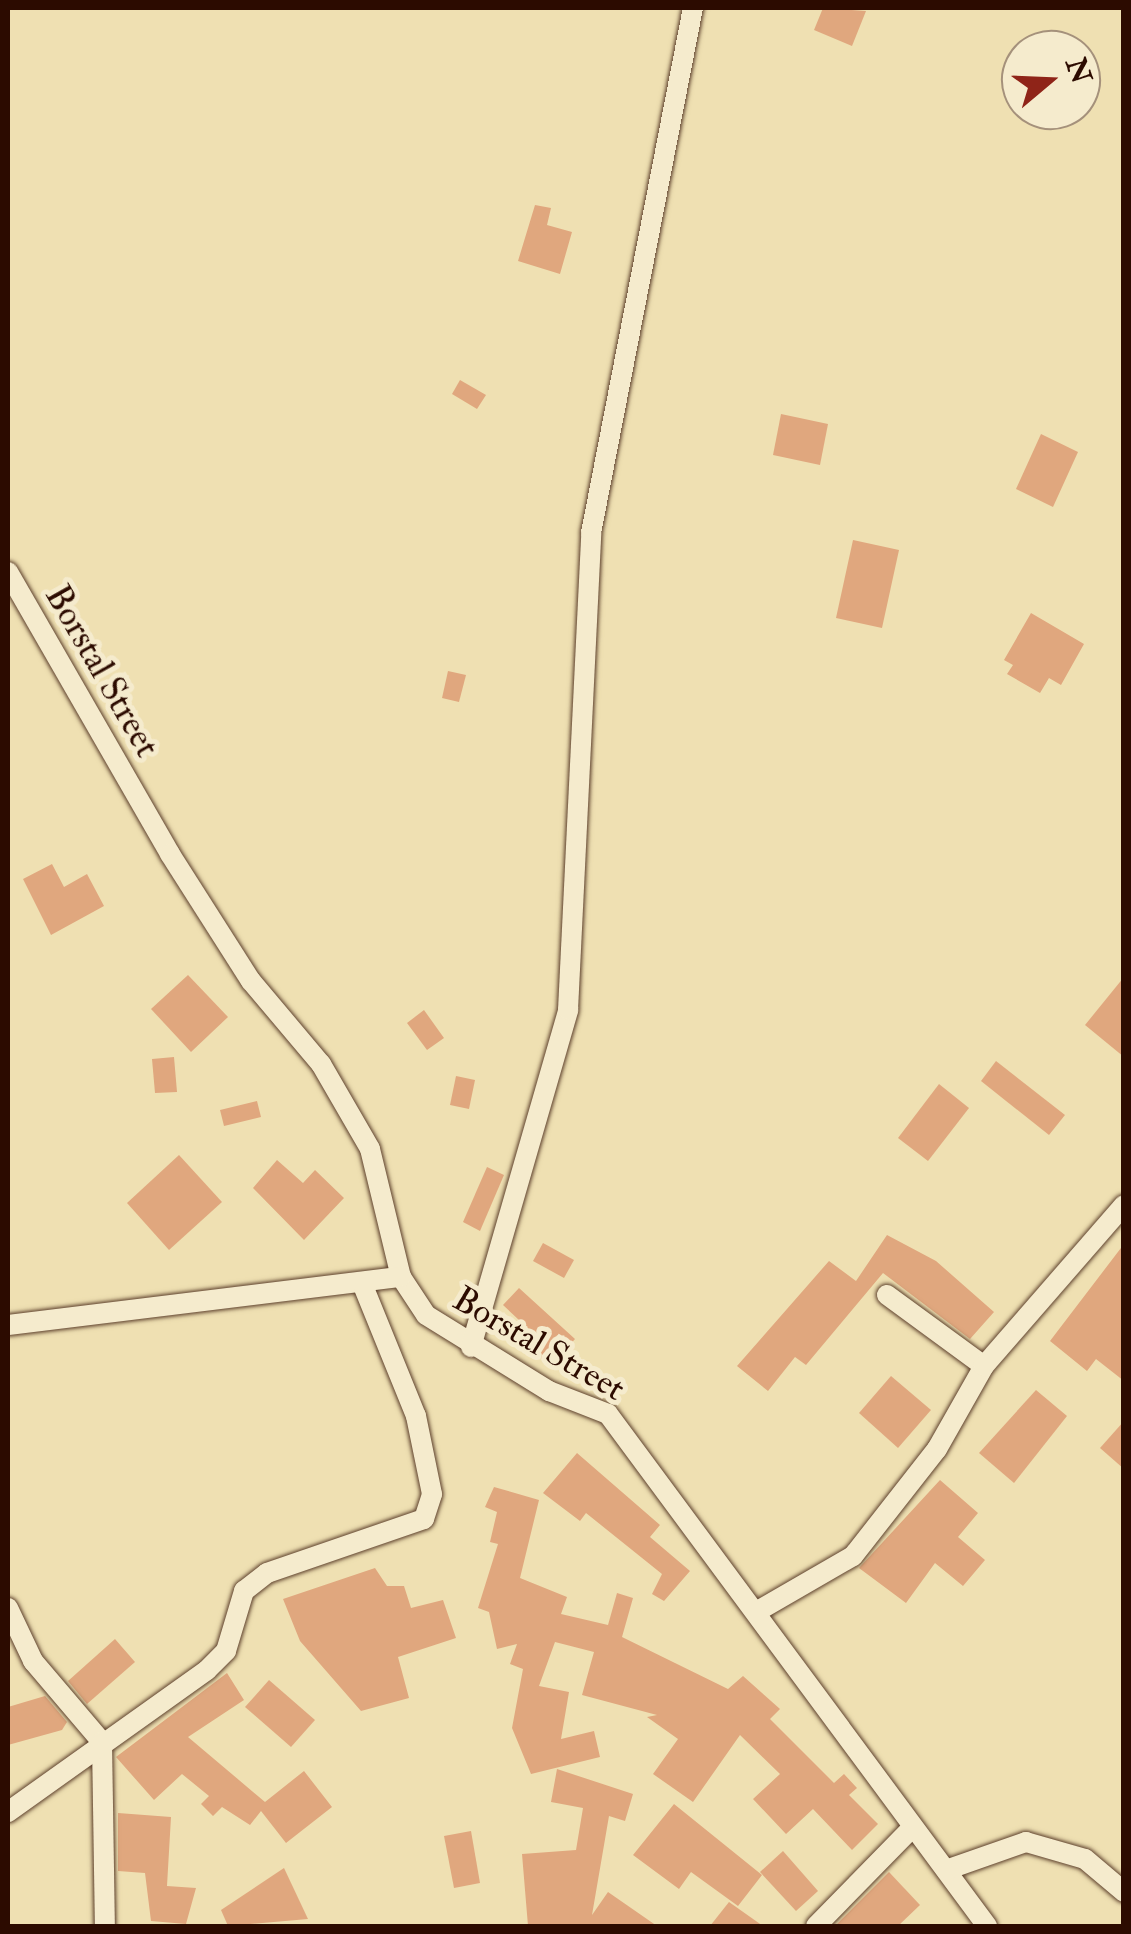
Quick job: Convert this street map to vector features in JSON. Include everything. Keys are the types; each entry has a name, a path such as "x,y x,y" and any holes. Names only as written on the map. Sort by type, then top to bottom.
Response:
{"street":[{"path":"471,1348 568,1010 592,534 694,8"},
{"name":"Borstal Street","path":"8,572 180,870 360,1132 402,1277 426,1315 471,1348 608,1414 987,1926"},
{"path":"756,1612 853,1556 937,1449 984,1366 1124,1206"},
{"path":"8,1325 364,1288 402,1277"},
{"path":"8,1812 217,1660 244,1591 266,1573 424,1518 432,1494 416,1416 364,1288"},
{"path":"887,1295 984,1366"},
{"path":"8,1608 32,1661 102,1742 105,1926"},
{"path":"816,1926 912,1828"},
{"path":"946,1870 1026,1842 1085,1859 1124,1892"}],"building":[{"path":"823,8 866,11 852,46 814,30"},
{"path":"535,205 551,208 547,225 572,232 560,274 518,261"},
{"path":"460,380 486,395 477,409 452,394"},
{"path":"781,414 828,424 820,465 773,455"},
{"path":"1041,434 1078,452 1053,507 1016,489"},
{"path":"853,540 899,550 882,628 836,618"},
{"path":"1031,613 1084,644 1061,685 1049,678 1040,693 1007,674 1013,665 1004,660"},
{"path":"448,671 466,675 459,702 442,698"},
{"path":"52,864 64,887 87,874 104,906 51,935 23,879"},
{"path":"188,975 228,1017 191,1052 151,1009"},
{"path":"1124,977 1124,1057 1085,1025"},
{"path":"424,1010 444,1038 427,1050 407,1023"},
{"path":"174,1057 177,1092 155,1093 152,1059"},
{"path":"996,1061 1065,1115 1049,1135 981,1081"},
{"path":"456,1076 475,1080 469,1109 450,1105"},
{"path":"939,1084 969,1108 928,1161 898,1138"},
{"path":"257,1101 261,1117 224,1126 220,1110"},
{"path":"179,1155 222,1202 169,1250 127,1203"},
{"path":"277,1160 303,1183 315,1170 344,1198 304,1240 253,1188"},
{"path":"487,1167 504,1175 480,1231 463,1222"},
{"path":"887,1235 936,1261 994,1312 970,1339 883,1273 806,1365 795,1357 768,1391 737,1366 829,1261 856,1281"},
{"path":"543,1243 574,1260 564,1278 533,1261"},
{"path":"1124,1244 1124,1381 1096,1359 1087,1371 1050,1341"},
{"path":"519,1288 575,1339 561,1355 555,1349 544,1361 527,1346 536,1336 503,1305"},
{"path":"891,1376 931,1410 898,1448 859,1413"},
{"path":"1036,1390 1067,1416 1014,1483 979,1453"},
{"path":"1124,1421 1124,1469 1100,1448"},
{"path":"577,1453 660,1525 650,1537 690,1571 664,1601 652,1594 662,1574 586,1513 580,1521 543,1493"},
{"path":"940,1480 978,1513 958,1537 985,1560 963,1586 935,1563 906,1603 859,1568"},
{"path":"494,1487 539,1500 520,1578 567,1597 561,1614 608,1625 617,1593 633,1598 622,1637 728,1689 743,1676 780,1709 770,1719 834,1783 844,1774 857,1788 849,1795 878,1824 852,1850 813,1809 786,1834 753,1799 780,1774 740,1735 693,1802 653,1774 678,1739 647,1717 657,1715 582,1695 594,1652 555,1642 539,1686 569,1692 561,1739 594,1731 600,1757 531,1774 512,1728 523,1669 510,1664 517,1644 497,1649 489,1612 478,1608 498,1544 490,1542 497,1512 485,1507"},
{"path":"375,1568 387,1586 404,1586 411,1608 443,1600 456,1638 398,1657 409,1698 361,1711 300,1641 283,1599"},
{"path":"115,1639 135,1662 87,1704 68,1681"},
{"path":"227,1673 244,1700 188,1737 265,1802 304,1771 332,1807 286,1843 261,1811 250,1825 222,1807 213,1816 201,1804 209,1796 182,1774 154,1800 116,1757"},
{"path":"269,1680 315,1720 291,1747 245,1707"},
{"path":"45,1696 67,1722 62,1730 8,1745 8,1707"},
{"path":"557,1769 633,1794 625,1821 609,1816 592,1915 608,1892 657,1926 528,1926 522,1854 576,1850 583,1808 551,1802"},
{"path":"674,1804 762,1875 738,1906 691,1872 679,1889 633,1855"},
{"path":"118,1813 171,1817 167,1886 196,1888 186,1924 151,1921 145,1873 118,1871"},
{"path":"471,1831 480,1883 454,1888 444,1836"},
{"path":"783,1851 818,1891 796,1911 760,1872"},
{"path":"284,1868 308,1919 228,1926 221,1910"},
{"path":"889,1872 920,1905 898,1926 835,1926"},
{"path":"729,1902 763,1926 710,1926"}]}
